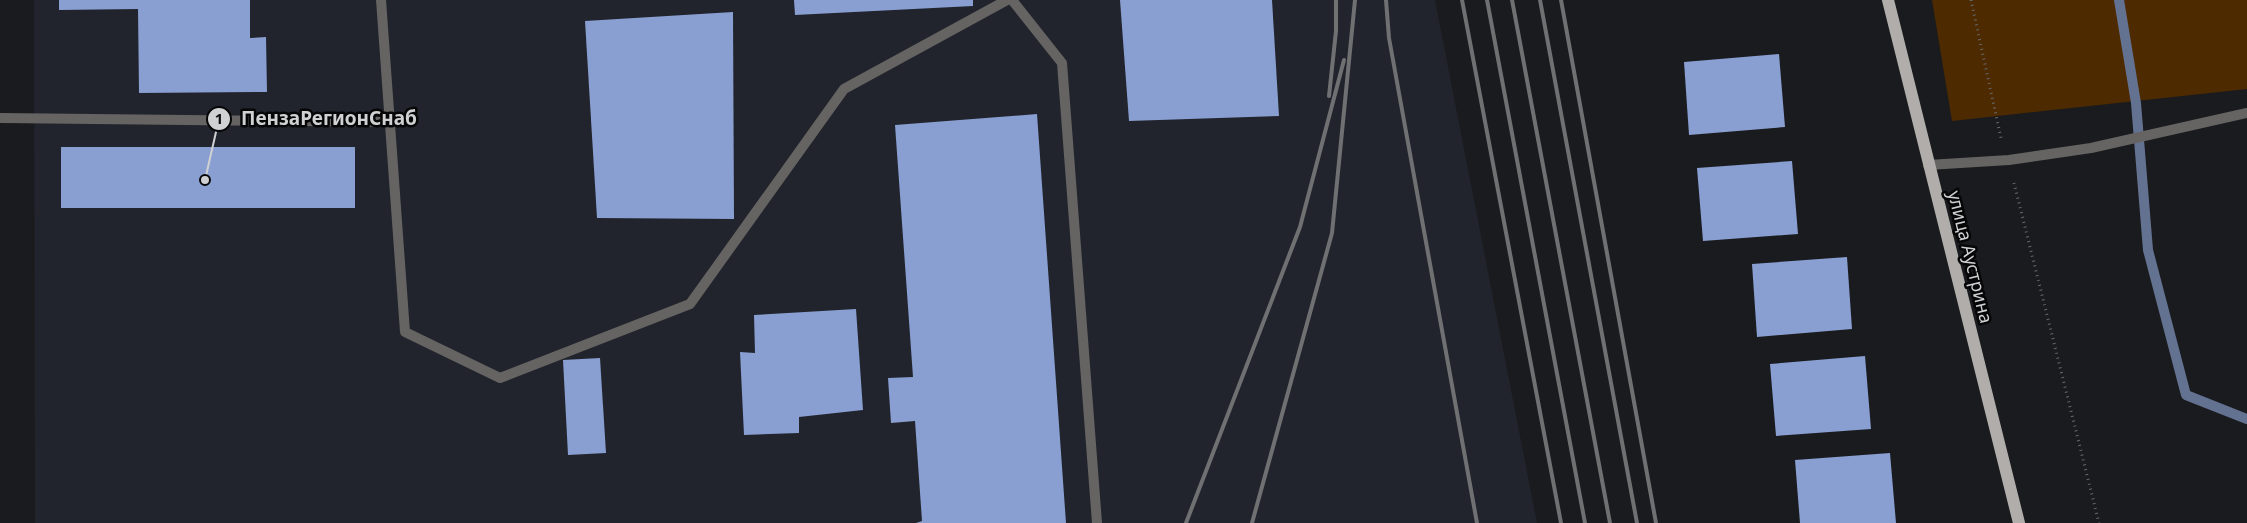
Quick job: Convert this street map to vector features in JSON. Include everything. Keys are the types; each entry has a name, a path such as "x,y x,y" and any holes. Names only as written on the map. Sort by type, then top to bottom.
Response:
{"main road":[{"name":"улица Аустрина","path":"1888,0 2019,523"}],"lane":[{"path":"381,0 405,332 500,378 690,304 844,89 1008,0"},
{"path":"1012,0 1062,63 1097,523"},
{"path":"1928,165 2008,160 2091,148 2182,126 2247,113"},
{"path":"0,118 390,122"}],"path":[{"path":"1971,0 1997,125 2008,160 2099,523"}],"shaded area":[{"path":"34,0 1435,0 1537,523 35,523"},
{"path":"1932,0 2247,0 2247,89 1952,121"}],"building":[{"path":"59,0 250,0 250,38 266,37 267,92 139,93 138,9 59,10"},
{"path":"794,0 973,0 973,6 795,15"},
{"path":"1120,0 1272,0 1279,116 1129,121"},
{"path":"733,12 734,219 597,218 585,21"},
{"path":"1779,54 1785,127 1689,135 1684,62"},
{"path":"1037,114 1066,523 916,523 922,521 915,421 891,423 888,378 913,377 895,125"},
{"path":"61,147 355,147 355,208 61,208"},
{"path":"1792,161 1798,234 1703,241 1697,168"},
{"path":"1847,257 1852,329 1757,337 1752,264"},
{"path":"856,309 863,410 799,417 799,433 744,435 740,352 755,353 754,315"},
{"path":"1865,356 1871,429 1776,436 1770,364"},
{"path":"600,358 606,453 568,455 563,360"},
{"path":"1890,453 1896,523 1800,523 1795,460"}],"waterway":[{"path":"2119,0 2136,103 2148,250 2186,395 2247,419"}],"railway":[{"path":"1329,96 1336,31 1336,0"},
{"path":"1252,523 1332,233 1355,0"},
{"path":"1386,0 1389,38 1477,523"},
{"path":"1462,0 1561,523"},
{"path":"1487,0 1585,523"},
{"path":"1512,0 1610,523"},
{"path":"1540,0 1637,523"},
{"path":"1561,0 1656,523"},
{"path":"1186,523 1300,227 1344,60"}],"place":[{"name":"ПензаРегионСнаб","path":"205,180"}]}
